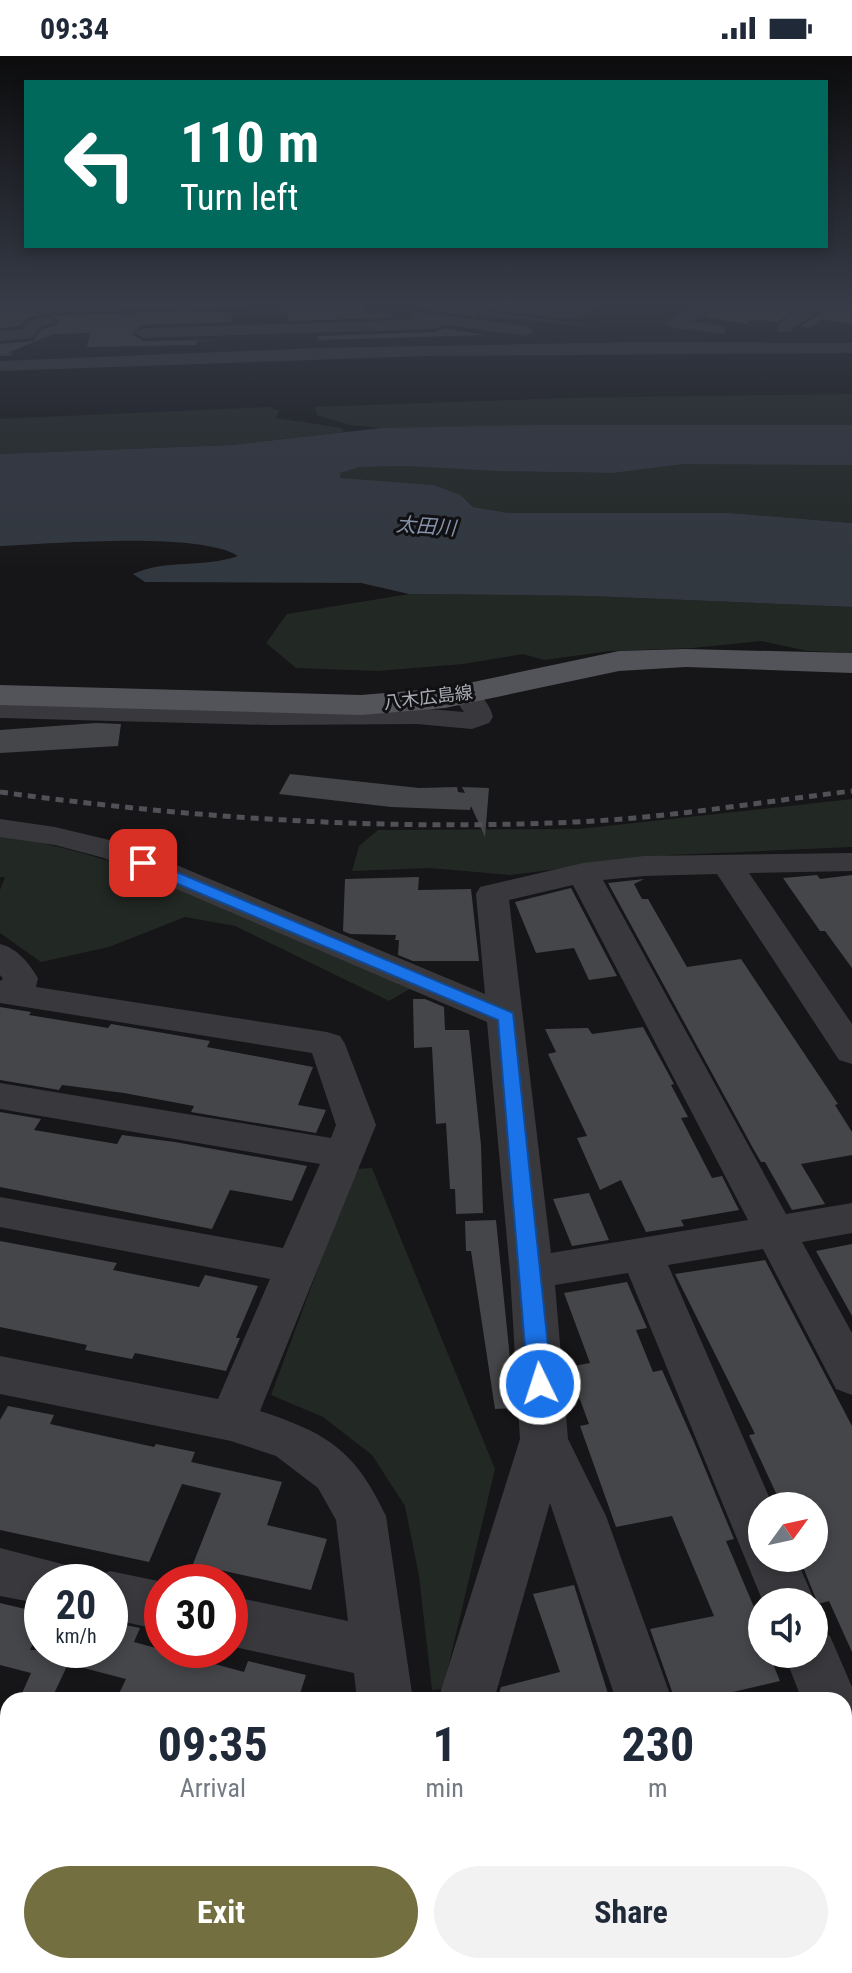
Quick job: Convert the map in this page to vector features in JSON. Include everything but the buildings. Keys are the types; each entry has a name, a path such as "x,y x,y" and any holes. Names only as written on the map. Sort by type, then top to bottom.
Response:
{"main road":[{"name":"八木広島線","path":"0,695 361,705 464,694 619,661 686,658 852,663"}],"street":[{"path":"0,710 270,717 417,716 472,721 479,717 478,711 464,694"},
{"path":"0,811 66,823"},
{"path":"0,828 55,836 115,851 507,1017"},
{"path":"468,1692 544,1439 532,1273 492,894 583,873 644,866 852,862"},
{"path":"728,866 852,1052"},
{"path":"583,873 852,1376"},
{"path":"0,954 21,978 7,994"},
{"path":"7,994 327,1044 356,1125 232,1421"},
{"path":"0,1096 345,1154"},
{"path":"0,1212 295,1267"},
{"path":"532,1273 852,1218"},
{"path":"642,1254 748,1505"},
{"path":"0,1375 232,1421 293,1442 335,1473 361,1516 382,1677 248,1628"},
{"path":"544,1439 581,1516 641,1692"},
{"path":"0,1572 24,1577"},
{"path":"817,1668 827,1692"}],"shaded area":[{"path":"852,394 852,425 381,428 350,425 317,415 315,407 568,398"},
{"path":"269,407 279,411 276,418 342,428 344,432 232,445 0,454 0,419"},
{"path":"684,464 852,465 852,523 730,513 509,513 473,507 461,495 340,478 339,473 360,467 406,466 613,473"},
{"path":"409,594 589,596 852,607 852,653 808,651 761,641 693,648 610,651 544,660 523,654 463,664 378,671 296,668 266,643 287,614"},
{"path":"852,799 852,847 671,855 510,875 430,868 352,871 359,846 378,830 579,829"},
{"path":"0,835 107,860 159,878 262,919 413,987 389,1001 235,926 185,917 109,947 41,962 0,933 0,890 5,877 0,877"},
{"path":"372,1168 495,1469 443,1689 432,1690 419,1576 405,1506 372,1455 323,1417 271,1395 355,1169"}],"water":[{"name":"太田川","path":"852,425 852,465 684,464 613,473 360,467 340,473 340,478 433,485 461,495 473,507 509,513 730,513 852,523 852,607 589,596 409,594 361,583 145,582 133,574 145,569 238,556 218,548 159,541 0,546 0,454 232,445 381,428"}],"railway":[{"path":"0,792 215,815 431,825 610,820 852,791"}],"route":[{"path":"143,863 507,1017 540,1384"}]}
